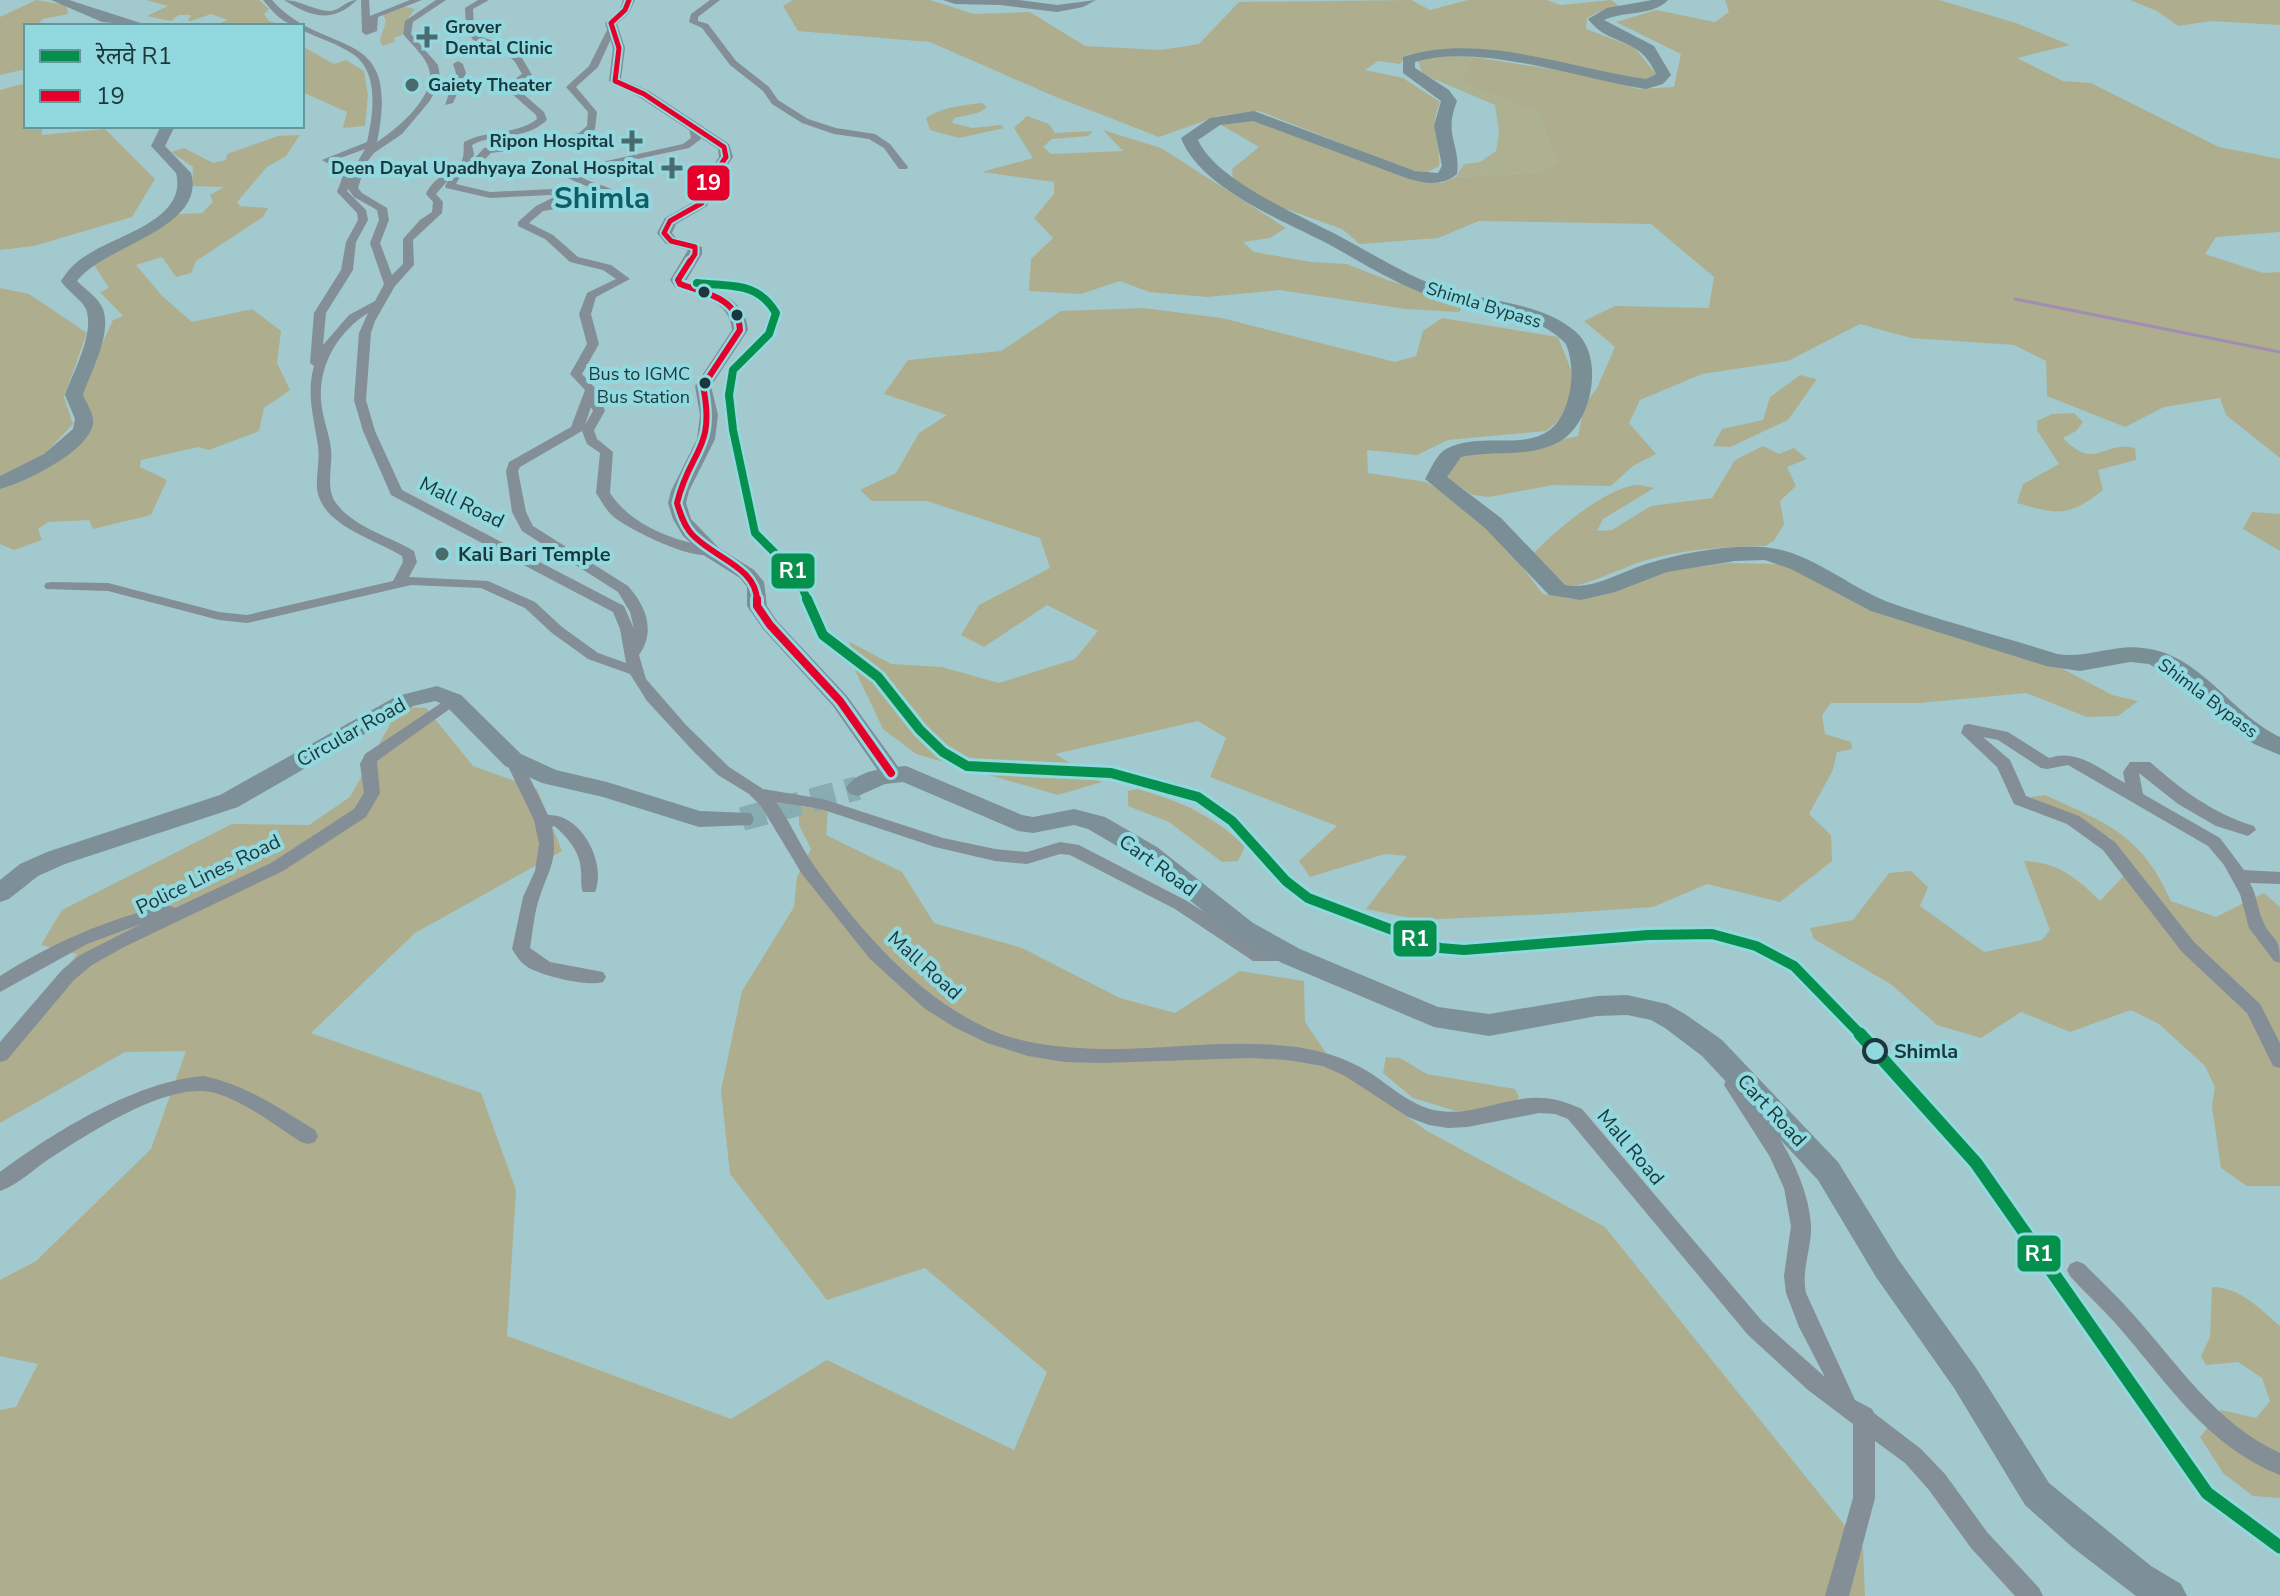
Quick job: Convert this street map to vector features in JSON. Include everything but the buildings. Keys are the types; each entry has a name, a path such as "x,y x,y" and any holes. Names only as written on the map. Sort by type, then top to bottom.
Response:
{"highway":[{"name":"Shimla Bypass","path":"1661,0 1656,4 1612,11 1595,19 1598,25 1650,49 1664,75 1658,81 1646,84 1477,55 1440,52 1408,60 1408,70 1444,93 1449,101 1440,132 1452,165 1449,174 1439,179 1409,174 1254,116 1216,121 1189,138 1194,153 1231,185 1280,216 1331,238 1426,289 1530,318 1575,340 1579,350 1580,400 1562,432 1540,442 1454,453 1445,461 1436,479 1493,523 1557,590 1569,594 1593,590 1679,563 1747,553 1772,554 1805,566 1863,600 2063,664 2080,665 2127,653 2155,657 2174,668 2240,724 2280,747"}],"main road":[{"path":"57,0 107,19 133,24"},
{"path":"629,0 625,10 611,23 611,30 618,37 615,72 618,84 644,94 724,147 726,157 707,185 702,203 670,221 664,233 671,241 695,247 695,254 678,280 680,284 731,305 741,321 740,330 703,386 709,415 706,439 688,471 677,503 690,532 712,552 747,574 757,586 757,606 770,625 840,701 891,773 858,788"},
{"path":"949,0 1000,1 1046,9 1090,0"},
{"path":"0,483 52,456 77,438 84,419 74,395 88,354 94,308 69,281 71,275 85,264 162,220 184,196 186,180 181,167 158,146 167,128"},
{"name":"Circular Road","path":"0,893 29,870 56,858 229,801 405,701 437,693 453,700"},
{"path":"453,700 513,760 550,777 607,790 699,819 742,819"},
{"name":"Cart Road","path":"891,773 906,774 1018,823 1033,825 1074,817 1096,823 1148,853 1238,927 1291,956 1453,1022 1500,1024 1617,1005 1657,1011 1712,1048 1828,1171 1893,1277 1965,1378 2037,1494 2139,1578 2169,1596"}],"street":[{"path":"269,1 291,2 333,14 353,0"},
{"path":"358,53 366,32 365,0"},
{"path":"365,12 399,0"},
{"path":"366,32 376,26 374,16 418,0"},
{"path":"327,160 370,148 399,132 426,100 436,82 433,65 407,34 409,21 442,0"},
{"path":"485,0 469,8 470,29 476,38 493,40 516,56 527,75 520,79 516,93 541,114 542,120 522,134 489,135 471,141 467,144 469,154 465,165 450,186 474,193 553,192 561,197 534,213 522,224 525,228 549,237 574,260 607,267 624,279 591,295 585,314 593,344 576,374 591,390 599,411 588,430 591,441 607,452 603,493 616,513 683,547 712,552"},
{"path":"716,0 694,16 693,22 705,26 733,63 766,89 775,102 819,126 872,136 887,146 903,167"},
{"path":"269,1 282,17 298,24"},
{"path":"304,26 358,53 373,72 378,113 370,148 358,167 354,192 382,208 384,215 375,243 390,284"},
{"path":"459,172 469,170 488,150 561,144 588,132 594,124 593,112 571,87 593,67 611,30"},
{"path":"448,103 461,73 458,64"},
{"path":"534,213 617,197 610,190 578,180 572,176 571,170 686,146 696,139 691,125"},
{"path":"358,167 347,171 342,192 362,212 363,220 351,242 347,270 320,313 315,357 315,401 324,433 326,465 323,492 330,505 344,517 409,554 410,562 399,582"},
{"name":"Mall Road","path":"459,172 435,182 431,194 438,202 437,213 419,225 408,239 409,265 390,284 369,321 363,345 360,400 369,431 396,492 619,609 629,631 633,663 644,688 721,769 760,794 781,821 808,870 892,968 936,1010 1028,1049 1083,1056 1203,1052 1273,1053 1322,1059 1343,1066 1426,1116 1453,1122 1528,1105 1548,1103 1568,1110 1586,1125 1755,1328 1798,1369 1855,1410 1923,1466 1979,1540 2031,1596"},
{"path":"317,369 328,344 343,326 358,312 380,303"},
{"path":"51,586 108,587 219,616 247,619 399,582 467,582 504,591 530,605 557,630 593,656 633,663 641,631 637,606 632,597 527,528 519,512 512,471 514,465 577,429 585,413 586,396 591,390"},
{"name":"Police Lines Road","path":"0,1055 68,975 86,960 285,863 360,813 372,793 368,764 371,758 453,700"},
{"path":"2280,956 2255,924 2248,894 2224,852 2214,842 2074,761 2065,758 2047,764 2003,736 1977,729 1968,731 2004,764 2020,800 2073,820 2109,846 2188,947 2254,1009 2270,1047 2280,1061"},
{"path":"513,760 543,825 547,844 543,871 531,897 521,949 525,957 546,967 597,977"},
{"path":"2135,796 2131,772 2136,766 2144,766 2173,794 2199,810 2248,830"},
{"path":"760,794 823,804 941,843 995,855 1027,858 1060,848 1073,849 1181,905 1259,956 1291,956"},
{"path":"543,825 549,820 558,820 577,836 590,868 589,888"},
{"path":"2238,876 2280,878"},
{"path":"0,985 40,958 107,929 149,915 197,905"},
{"path":"1657,1011 1689,1037 1733,1085 1786,1171 1801,1216 1794,1272 1796,1294 1855,1410 1864,1498 1837,1596"},
{"path":"0,1183 55,1145 132,1105 187,1083 205,1083 242,1096 308,1136"},
{"path":"2077,1270 2124,1319 2196,1404 2251,1449 2280,1464"}],"green space":[{"path":"36,0 66,5 68,14 43,19 39,24 24,24 24,69 0,75 0,17"},
{"path":"146,0 259,0 269,9 264,14 269,21 279,24 218,24 228,20 211,14 191,21 188,21 191,15 179,15 171,21 147,16 168,6"},
{"path":"793,0 930,0 974,14 1030,12 1085,46 1161,50 1199,44 1239,2 1411,0 1430,10 1468,0 1547,0 1560,5 1611,0 1621,7 1587,18 1586,29 1634,47 1656,74 1641,82 1524,59 1462,53 1406,55 1400,64 1378,61 1365,70 1403,78 1440,102 1435,121 1439,166 1428,172 1409,170 1259,111 1218,116 1159,137 1056,97 930,42 798,31 783,6"},
{"path":"1725,0 1939,0 2016,23 2070,45 2017,58 2063,81 2091,83 2219,147 2280,159 2280,232 2216,237 2205,254 2263,273 2280,272 2280,458 2226,415 2220,398 2164,407 2125,427 2047,396 2046,361 2014,345 1911,338 1860,324 1788,361 1702,374 1640,400 1629,423 1656,454 1633,466 1611,486 1553,485 1489,497 1473,495 1445,477 1452,449 1525,448 1578,436 1584,406 1597,388 1615,347 1584,321 1615,306 1709,308 1714,277 1651,224 1479,221 1438,238 1360,244 1342,229 1261,200 1233,180 1232,169 1259,147 1218,123 1242,119 1272,123 1413,180 1442,183 1456,177 1541,172 1558,163 1537,112 1457,82 1474,57 1582,74 1639,89 1674,87 1681,54 1616,22 1656,10 1715,22 1729,12"},
{"path":"2130,0 2280,0 2280,25 2211,21 2178,26 2157,11"},
{"path":"402,6 415,9 406,21 402,35 394,38 395,42 382,46 380,40 386,21 383,14"},
{"path":"304,47 334,64 346,60 364,71 368,95 365,126 343,128 347,112 304,93"},
{"path":"1437,55 1474,57 1457,82 1537,112 1558,163 1541,172 1456,177 1464,164 1480,162 1496,151 1499,132 1495,105 1422,74 1418,60"},
{"path":"24,84 24,128 42,128 42,135 105,129 155,179 132,217 34,246 0,250 0,90"},
{"path":"982,103 987,107 978,113 954,118 952,123 972,128 1001,125 1004,128 959,138 930,130 926,118 932,114"},
{"path":"1027,116 1049,124 1055,133 1093,131 1088,136 1052,139 1043,147 1051,154 1123,151 1103,130 1161,148 1286,228 1270,238 1243,242 1254,252 1311,262 1347,264 1387,280 1465,303 1459,312 1406,309 1279,290 1207,297 1149,292 1120,281 1081,294 1029,291 1031,259 1053,238 1034,218 1054,194 1054,182 982,172 1033,158 1014,128"},
{"path":"300,135 286,156 267,167 237,202 240,206 268,208 263,217 196,261 191,273 176,277 162,257 136,265 163,297 192,322 252,309 281,331 277,363 290,390 264,408 259,431 209,450 198,447 141,460 140,467 167,480 151,515 93,529 89,520 48,522 38,529 42,540 14,550 0,544 0,483 88,425 79,394 113,320 123,316 100,292 109,288 94,265 179,214 202,213 213,202 210,195 224,187 192,186 193,167 171,152 184,148 213,163 226,160 227,154 278,136"},
{"path":"0,288 29,294 87,333 64,397 73,424 43,456 0,476"},
{"path":"1143,308 1222,318 1395,362 1416,356 1423,331 1442,318 1558,337 1577,385 1564,416 1546,431 1448,440 1417,455 1367,450 1368,473 1426,482 1483,516 1543,594 1575,599 1660,572 1727,563 1784,564 1844,597 2050,662 2112,695 2138,701 2118,716 2087,717 2026,693 1920,703 1831,703 1822,715 1825,734 1851,742 1852,749 1837,752 1833,770 1809,814 1831,835 1832,861 1780,902 1707,884 1653,907 1419,920 1366,909 1407,856 1385,854 1310,877 1299,861 1337,826 1210,777 1226,738 1198,721 1055,754 1102,782 1058,795 916,754 883,729 847,653 850,642 891,664 942,667 999,683 1075,659 1098,631 1047,605 984,647 961,635 979,605 1050,568 1040,538 927,501 872,501 860,490 896,473 919,433 947,415 884,394 908,360 1001,351 1061,311"},
{"path":"1800,375 1817,379 1788,420 1730,447 1713,446 1722,429 1763,420 1770,397"},
{"path":"2074,413 2083,422 2076,431 2063,438 2074,448 2092,454 2114,448 2135,448 2136,460 2098,470 2103,490 2072,509 2043,510 2017,503 2023,484 2059,464 2037,430 2037,421 2052,414"},
{"path":"1763,446 1779,454 1794,448 1807,459 1787,467 1796,486 1780,501 1784,524 1774,541 1765,546 1673,554 1567,586 1550,579 1534,553 1581,512 1622,488 1637,485 1654,488 1603,519 1597,531 1612,530 1651,506 1712,498 1735,460"},
{"path":"2252,512 2280,514 2280,551 2243,529"},
{"path":"408,707 426,708 473,766 537,789 562,851 415,933 311,1033 481,1093 516,1190 507,1336 731,1419 827,1360 1014,1450 1047,1372 925,1268 827,1300 730,1174 721,1090 742,991 794,907 797,877 811,849 799,825 799,806 828,810 826,835 902,872 934,923 1022,948 1120,998 1175,1013 1240,971 1304,981 1305,1022 1332,1062 1427,1131 1605,1227 1863,1548 1865,1596 0,1596 0,1410 16,1407 38,1364 0,1356 0,1280 36,1261 151,1149 186,1051 125,1052 0,1123 0,1045 29,1017 77,954 41,945 62,910 232,824 309,825 350,797 392,721"},
{"path":"1138,789 1169,799 1221,826 1245,846 1238,861 1222,862 1169,822 1128,806 1128,791"},
{"path":"2045,795 2105,824 2135,846 2160,878 2171,901 2216,917 2264,893 2280,907 2280,1186 2247,1186 2221,1168 2212,1107 2215,1087 2205,1066 2159,1024 2131,1010 2070,1032 2021,1012 1981,1038 1937,1025 1892,985 1814,939 1810,928 1853,920 1889,873 1911,871 1928,887 1920,906 1984,952 2042,940 2050,930 2024,861 2047,864 2066,873 2100,901 2130,869 2111,838 2030,797"},
{"path":"1386,1057 1400,1058 1427,1074 1515,1089 1519,1097 1510,1110 1456,1111 1413,1098 1383,1073"},
{"path":"2212,1287 2241,1295 2280,1326 2280,1498 2253,1496 2223,1473 2200,1437 2221,1410 2256,1418 2270,1401 2262,1378 2238,1362 2206,1365 2201,1356 2210,1337"}],"waterway":[{"path":"2015,299 2280,352"}],"tunnel":[{"path":"742,819 858,788"}],"rail line":[{"name":"R1","path":"697,283 754,289 767,298 776,313 769,334 733,370 729,395 733,430 755,533 796,574 823,635 878,677 920,730 943,752 967,766 1111,773 1198,797 1232,821 1286,881 1308,898 1440,948 1464,950 1648,935 1712,934 1756,946 1794,966 1837,1008 1976,1163 2207,1493 2280,1547"}],"transit line":[{"name":"19","path":"629,0 625,10 611,23 619,48 615,81 644,94 724,147 726,157 707,185 702,203 670,221 664,233 671,241 695,247 695,254 678,280 680,284 728,304 739,319 740,330 703,386 709,415 706,439 680,491 677,503 682,519 690,532 712,552 747,574 757,586 757,606 770,625 840,701 891,773"}],"place":[{"name":"Grover Dental Clinic","path":"427,37"},
{"name":"Gaiety Theater","path":"412,85"},
{"name":"Ripon Hospital","path":"632,141"},
{"name":"Deen Dayal Upadhyaya Zonal Hospital","path":"672,168"},
{"name":"Bus to IGMC Bus Station","path":"705,383"},
{"name":"Kali Bari Temple","path":"442,554"},
{"name":"Shimla","path":"1875,1051"}],"district":[{"name":"Shimla","path":"602,198"}]}
